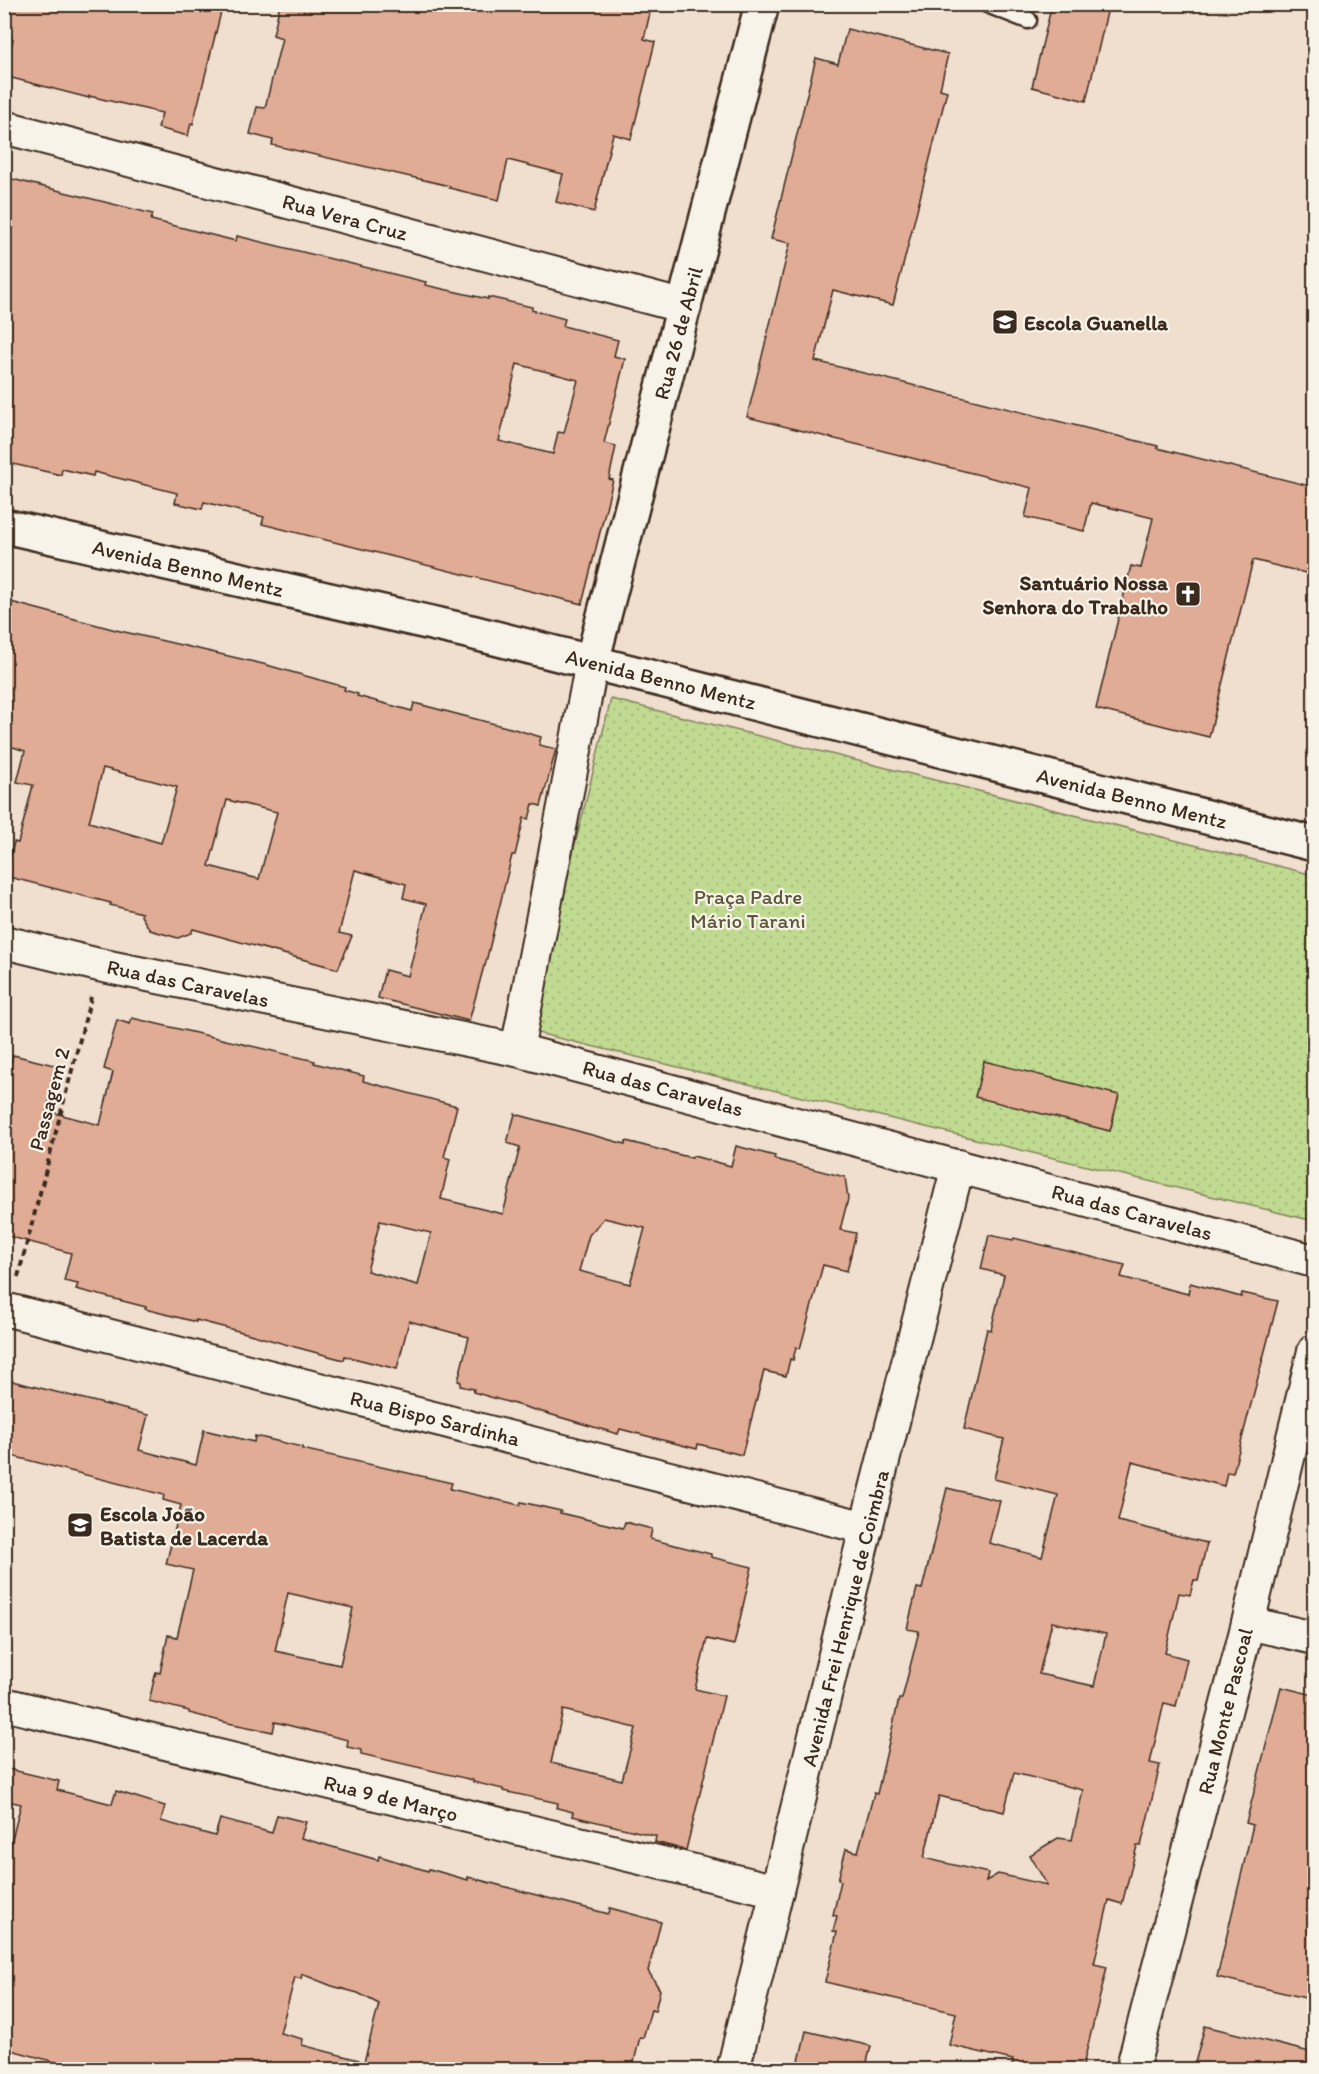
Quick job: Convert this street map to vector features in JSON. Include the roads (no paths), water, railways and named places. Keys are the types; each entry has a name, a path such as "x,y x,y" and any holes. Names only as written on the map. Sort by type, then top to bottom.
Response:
{"street":[{"name":"Rua 26 de Abril","path":"592,662 762,4"},
{"name":"Rua Vera Cruz","path":"4,127 685,307"},
{"name":"Avenida Benno Mentz","path":"4,526 592,662 1314,844"},
{"path":"517,1050 592,662"},
{"name":"Rua das Caravelas","path":"4,942 99,965 517,1050 1314,1261"},
{"name":"Avenida Frei Henrique de Coimbra","path":"733,2070 866,1528 958,1166"},
{"name":"Rua Bispo Sardinha","path":"7,1310 866,1528"},
{"name":"Rua Monte Pascoal","path":"1132,2070 1248,1623 1314,1351"},
{"path":"1248,1623 1314,1638"},
{"name":"Rua 9 de Março","path":"4,1704 777,1891"}],"lane":[{"path":"987,4 1028,20"}],"place":[{"name":"Escola Guanella","path":"1005,322"},
{"name":"Santuário Nossa Senhora do Trabalho","path":"1188,594"},
{"name":"Escola João Batista de Lacerda","path":"80,1525"}],"park label":[{"name":"Praça Padre Mário Tarani","path":"748,908"}]}
